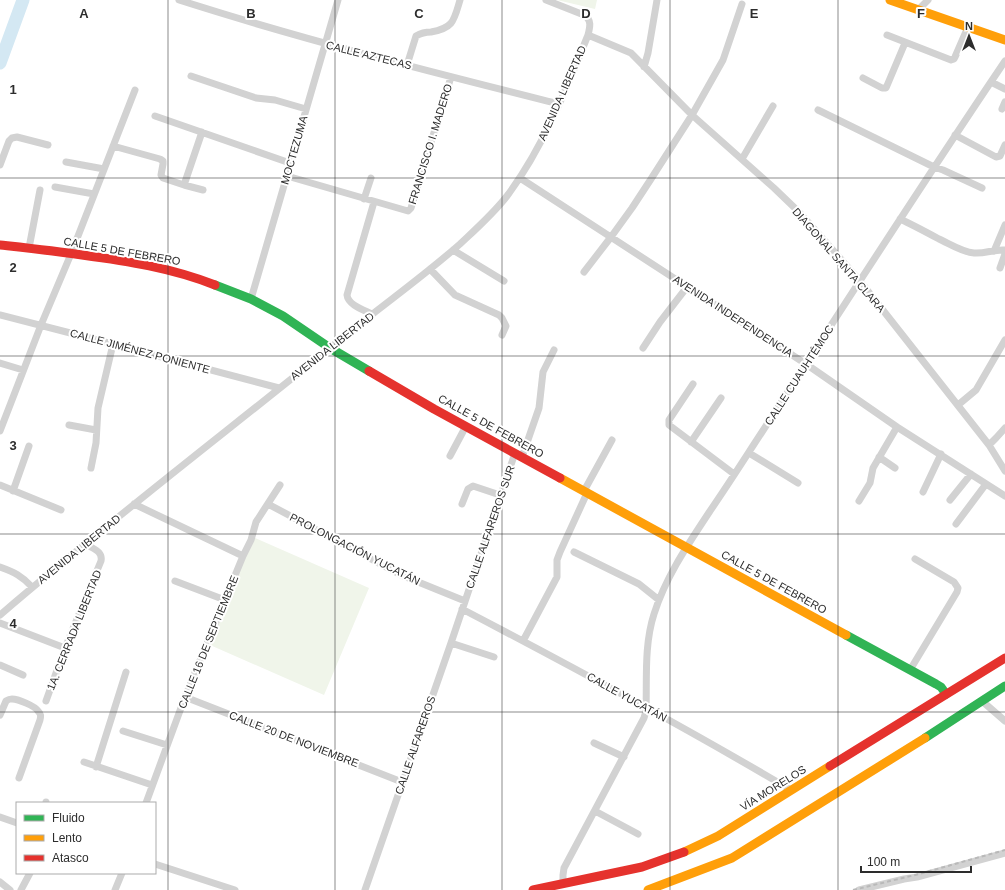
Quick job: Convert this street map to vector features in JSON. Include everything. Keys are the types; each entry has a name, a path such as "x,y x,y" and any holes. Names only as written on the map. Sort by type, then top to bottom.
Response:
{"street":[{"name":"CALLE AZTECAS","path":"180,0 324,44 559,104"},
{"name":"MOCTEZUMA","path":"251,299 338,0"},
{"path":"407,65 416,36 440,30 450,25 460,0"},
{"name":"AVENIDA LIBERTAD","path":"0,615 134,504 430,269 453,250 490,215 520,178 540,143 559,104 590,27 589,20 584,15 546,0"},
{"path":"644,67 658,0"},
{"path":"890,0 1005,40"},
{"path":"918,10 928,0"},
{"path":"584,272 652,179 692,115 723,60 742,4"},
{"path":"887,35 949,60 953,60 968,27"},
{"name":"DIAGONAL SANTA CLARA","path":"588,34 631,54 692,115 800,213 860,281 989,445 1005,471"},
{"path":"863,78 882,88 886,88 906,43"},
{"name":"CALLE CUAUHTÉMOC","path":"563,884 564,868 644,718 646,708 649,637 652,620 665,586 686,548 900,218 1005,61"},
{"path":"191,76 256,98 275,100 306,109"},
{"name":"FRANCISCO I. MADERO","path":"374,202 408,211 411,208 451,77"},
{"path":"991,82 1005,89"},
{"path":"0,431 135,90"},
{"path":"1002,109 1005,102"},
{"path":"742,159 772,106"},
{"path":"818,110 934,167 982,188"},
{"path":"155,116 290,163"},
{"path":"184,185 202,132"},
{"path":"955,135 996,157 1000,156 1005,145"},
{"path":"0,165 9,141 12,138 17,137 48,145"},
{"path":"113,146 161,160 163,161 162,177 203,190"},
{"path":"66,162 104,170"},
{"path":"287,176 374,202 347,295 347,298 351,303 372,314"},
{"path":"364,199 370,178"},
{"name":"AVENIDA INDEPENDENCIA","path":"520,178 806,364 897,426 1005,496"},
{"path":"54,187 94,194"},
{"path":"28,248 40,190"},
{"path":"900,218 949,244 968,252 983,253 1005,250"},
{"path":"994,251 1005,226"},
{"name":"CALLE 5 DE FEBRERO","path":"0,245 127,262 176,272 209,282 251,299 283,316 330,348 399,389 941,687 946,694"},
{"path":"453,250 504,281"},
{"path":"1000,268 1005,254"},
{"path":"430,269 455,295 500,316 506,326 502,335"},
{"path":"643,348 660,322 687,287"},
{"name":"CALLE JIMÉNEZ PONIENTE","path":"0,315 279,388"},
{"path":"958,405 976,390 1005,340"},
{"path":"91,468 96,443 99,400 113,344"},
{"name":"CALLE ALFAREROS SUR","path":"465,601 500,495 539,408 544,372 554,350"},
{"path":"0,363 23,370"},
{"path":"693,384 669,422 669,425 734,474"},
{"path":"691,442 721,398"},
{"path":"69,425 96,430"},
{"path":"450,456 466,426"},
{"path":"858,502 870,483 873,468 897,426"},
{"path":"989,445 1005,428"},
{"path":"523,641 557,577 560,552 585,492 612,440"},
{"path":"13,491 30,446"},
{"path":"749,453 798,483"},
{"path":"923,492 941,454"},
{"path":"879,457 895,468"},
{"path":"950,500 971,474"},
{"path":"956,524 986,484"},
{"path":"0,485 61,510"},
{"name":"CALLE 16 DE SEPTIEMBRE","path":"146,802 185,697 251,540 256,522 280,485"},
{"path":"462,504 468,489 473,486 500,495"},
{"path":"134,504 243,556"},
{"name":"PROLONGACIÓN YUCATÁN","path":"268,504 401,575 465,601"},
{"name":"1A. CERRADA LIBERTAD","path":"46,701 65,648 101,561 102,556 99,552 86,544"},
{"path":"574,552 639,584 659,600"},
{"path":"910,670 956,595 958,588 954,582 915,559"},
{"path":"0,567 14,572 22,577 32,587"},
{"path":"175,581 225,600"},
{"name":"CALLE ALFAREROS","path":"365,890 465,601"},
{"name":"CALLE YUCATÁN","path":"462,609 646,708 791,790"},
{"path":"0,623 65,648"},
{"path":"451,643 494,657"},
{"name":"VÍA MORELOS","path":"533,890 642,867 675,856 718,836 1005,658"},
{"path":"0,665 23,675"},
{"path":"96,767 126,672"},
{"path":"648,890 732,858 920,741 1005,686"},
{"name":"CALLE 20 DE NOVIEMBRE","path":"185,697 402,782"},
{"path":"0,715 6,701 11,699 15,699 34,707 40,712 40,720 19,778"},
{"path":"982,701 1005,721"},
{"path":"123,731 167,745"},
{"path":"594,743 624,757"},
{"path":"84,762 152,785"},
{"path":"595,811 638,834"},
{"path":"0,817 16,823"},
{"path":"859,890 904,878 917,877 1005,853"},
{"path":"156,864 235,890"},
{"path":"21,890 29,874"},
{"path":"115,890 122,874"},
{"path":"0,882 10,890"}],"shaded area":[{"path":"557,0 597,0 595,9"},
{"path":"253,537 369,588 324,695 210,645"}],"waterway":[{"path":"0,63 23,0"}],"railway":[{"path":"853,890 919,874 1005,850"}],"traffic: fast":[{"path":"215,285 251,299 283,316 330,348 369,371"},
{"path":"846,635 936,684 941,687 946,694"},
{"path":"925,738 1005,686"}],"traffic: slow":[{"path":"890,0 1005,40"},
{"path":"560,478 846,635"},
{"path":"648,890 732,858 925,738"},
{"path":"684,852 718,836 830,766"}],"traffic: jam":[{"path":"0,245 99,257 133,263 182,274 215,285"},
{"path":"369,371 434,409 560,478"},
{"path":"830,766 1005,658"},
{"path":"533,890 642,867 684,852"}]}
